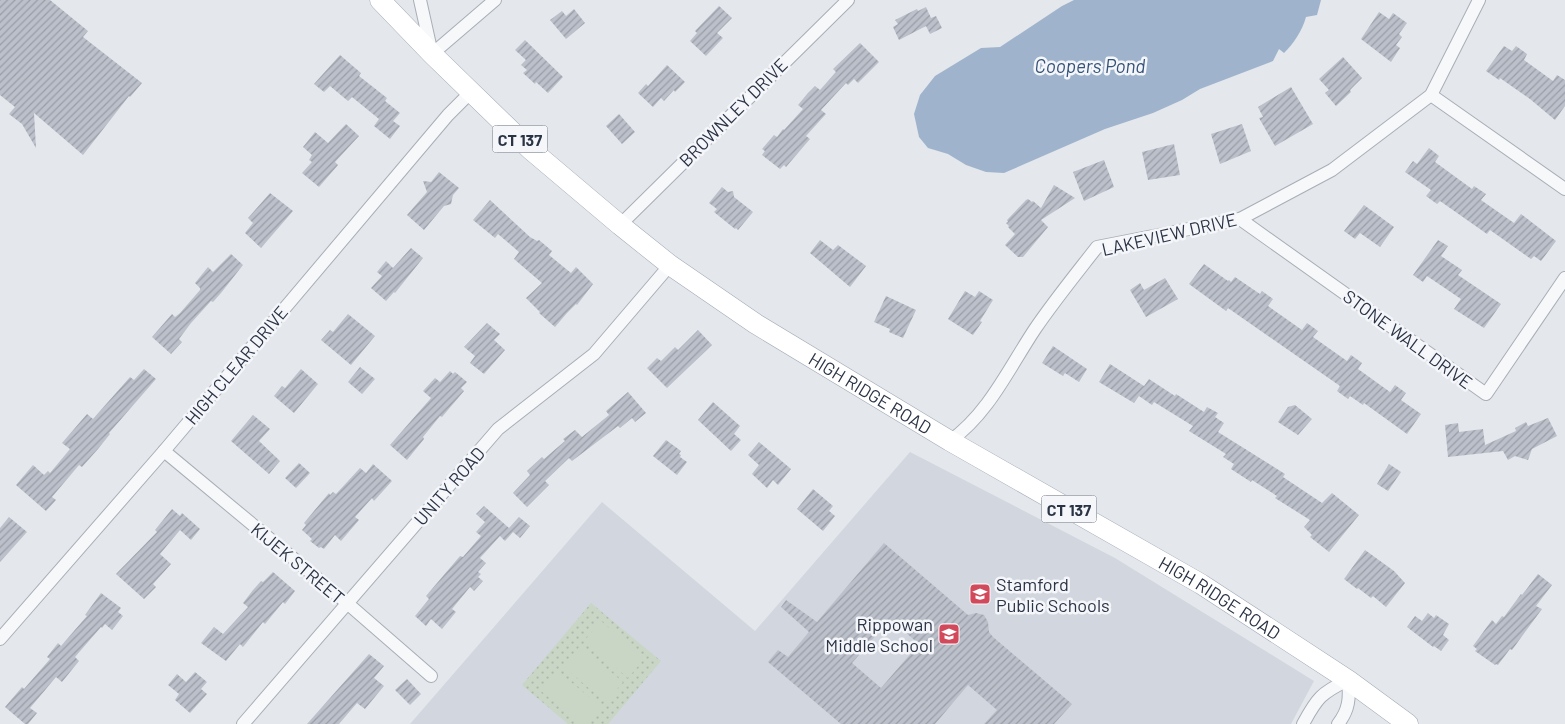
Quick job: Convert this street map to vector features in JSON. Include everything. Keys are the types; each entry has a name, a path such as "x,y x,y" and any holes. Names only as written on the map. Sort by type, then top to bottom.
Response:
{"main road":[{"name":"HIGH RIDGE ROAD","path":"380,0 432,54 530,149 670,265 756,324 950,441 1201,584 1348,680 1408,724"}],"street":[{"path":"420,0 432,54 495,0"},
{"name":"LAKEVIEW DRIVE","path":"950,441 968,427 985,408 1036,328 1097,247 1240,219 1332,170 1431,95 1478,0"},
{"name":"BROWNLEY DRIVE","path":"620,225 846,1"},
{"name":"HIGH CLEAR DRIVE","path":"0,639 164,451 442,122 472,91"},
{"path":"1431,95 1565,189"},
{"name":"STONE WALL DRIVE","path":"1240,219 1486,394 1565,278"},
{"name":"UNITY ROAD","path":"244,724 498,429 594,354 670,265"},
{"name":"KIJEK STREET","path":"164,451 347,603 431,676"},
{"path":"1303,724 1320,696 1348,680 1349,704 1338,724"}],"shaded area":[{"name":"Stamford Public Schools","path":"910,452 1115,558 1314,681 1291,724 410,724 602,502 755,631"}],"green space":[{"path":"591,603 661,661 608,724 568,724 522,685"},
{"path":"601,621 645,658 628,678 584,641"},
{"path":"580,646 623,682 606,703 563,666"},
{"path":"558,671 602,708 588,724 581,724 541,691"}],"water":[{"name":"Coopers Pond","path":"1074,0 1321,0 1317,15 1306,17 1294,41 1284,53 1279,49 1273,61 1200,89 1182,100 1153,113 1105,129 1004,173 986,172 966,165 948,154 928,148 919,137 914,114 920,95 935,76 981,48 1000,47"}],"building":[{"path":"0,0 50,0 88,31 83,37 142,83 129,96 83,155 34,113 36,148 22,124 9,114 15,107 0,95"},
{"path":"719,6 732,18 717,33 723,38 706,56 690,41 697,33 695,31"},
{"path":"926,7 931,18 936,16 942,28 930,34 926,26 899,40 893,27 898,24 895,20 917,9 918,11"},
{"path":"574,9 585,23 566,39 550,20 562,11 566,16"},
{"path":"1379,12 1389,19 1393,13 1407,23 1399,34 1402,37 1396,45 1400,48 1391,62 1361,39"},
{"path":"525,40 563,77 548,93 523,73 527,70 521,65 526,60 515,50"},
{"path":"860,43 879,62 858,83 854,79 848,85 846,83 821,110 826,114 806,136 810,139 786,167 784,165 780,169 762,155 765,151 762,149 774,135 777,137 803,109 798,105 808,93 815,86 820,90 836,72 833,69"},
{"path":"1504,46 1512,51 1516,46 1527,54 1524,60 1553,81 1557,75 1565,80 1565,106 1555,120 1530,99 1500,78 1499,80 1486,71"},
{"path":"340,55 361,73 359,76 387,98 385,101 400,113 393,121 400,126 390,139 374,126 379,119 352,97 348,101 330,86 324,92 314,84"},
{"path":"1343,57 1362,78 1336,106 1325,93 1329,90 1319,79"},
{"path":"667,65 685,82 664,101 661,98 653,107 638,93 646,84 648,86"},
{"path":"1291,87 1313,124 1275,146 1259,118 1263,117 1258,107"},
{"path":"619,114 635,132 622,144 606,126"},
{"path":"346,124 359,136 335,162 338,165 319,187 302,173 312,162 309,160 312,155 303,147 315,132 328,143"},
{"path":"1242,124 1251,151 1220,164 1211,134"},
{"path":"1174,144 1180,175 1148,180 1142,152"},
{"path":"1429,148 1439,156 1435,162 1472,189 1474,186 1486,194 1481,200 1514,223 1521,214 1556,241 1541,261 1534,256 1531,259 1490,230 1487,234 1440,201 1437,204 1426,196 1431,190 1405,172 1413,161 1417,164"},
{"path":"1104,160 1114,187 1084,201 1073,172"},
{"path":"439,172 459,188 453,195 451,204 444,206 424,230 407,215 427,192 423,181 431,182"},
{"path":"1054,185 1075,198 1041,220 1048,227 1023,257 1018,257 1005,245 1015,234 1008,227 1007,220 1028,199 1041,208"},
{"path":"722,187 728,192 733,191 734,197 753,212 738,230 714,212 717,209 709,203"},
{"path":"270,193 293,211 261,248 245,233 253,223 248,218"},
{"path":"490,200 530,237 537,241 539,240 552,251 549,255 571,273 576,267 593,284 577,305 555,327 526,298 542,283 514,259 519,252 498,234 495,238 473,220"},
{"path":"1364,205 1394,227 1380,247 1360,233 1355,239 1344,231"},
{"path":"820,240 833,250 838,245 866,266 850,287 810,253"},
{"path":"1438,240 1448,246 1441,256 1462,270 1458,275 1501,304 1484,328 1454,309 1461,299 1427,276 1423,282 1413,275"},
{"path":"411,248 423,258 395,293 386,301 371,288 382,276 377,272 386,261 393,268"},
{"path":"231,254 243,265 213,302 211,301 191,323 179,339 182,342 171,354 152,337 172,314 175,317 180,313 200,290 195,283 208,267 213,272"},
{"path":"1204,264 1228,281 1231,282 1235,277 1260,294 1262,291 1273,299 1268,306 1302,330 1307,323 1318,331 1313,337 1347,361 1351,355 1362,363 1358,369 1390,392 1395,385 1406,393 1401,400 1421,414 1407,434 1364,403 1363,405 1350,396 1348,399 1337,391 1340,386 1228,308 1226,311 1189,284"},
{"path":"1165,278 1178,299 1146,317 1130,290 1140,283 1144,290"},
{"path":"965,291 975,297 979,291 993,300 973,335 948,319"},
{"path":"886,296 916,310 903,338 889,332 890,329 874,322"},
{"path":"348,314 375,336 351,365 321,340 330,330 333,332"},
{"path":"487,323 500,334 494,340 505,350 484,374 470,363 475,356 464,347"},
{"path":"698,330 712,345 667,388 647,368 657,358 661,361 675,347 678,350"},
{"path":"1053,346 1087,369 1079,382 1065,373 1063,376 1042,363"},
{"path":"1110,364 1144,386 1149,379 1204,412 1207,407 1218,413 1215,417 1224,423 1218,432 1285,474 1283,477 1322,503 1332,493 1359,515 1329,552 1310,537 1312,535 1304,527 1310,520 1275,498 1277,496 1231,469 1234,464 1223,457 1226,454 1189,431 1193,426 1154,402 1152,405 1139,396 1134,403 1099,382"},
{"path":"360,367 375,379 362,394 348,382"},
{"path":"144,369 156,379 109,433 98,449 82,467 79,465 52,497 56,500 46,511 16,485 33,465 44,475 48,471 50,473 70,449 62,443 87,414 93,419 130,377 134,380"},
{"path":"301,369 318,384 294,413 274,396 282,386 285,388"},
{"path":"450,371 453,374 455,372 467,382 461,388 464,391 442,417 440,416 407,460 390,445 431,398 423,391 435,378 440,382"},
{"path":"628,392 646,413 635,422 632,418 620,428 618,426 572,461 569,458 545,481 549,485 527,507 513,493 530,475 527,471 542,457 544,459 565,441 563,439 575,430 582,437 609,415 606,411"},
{"path":"713,402 740,426 734,434 741,440 731,451 698,420"},
{"path":"1295,405 1312,419 1298,435 1278,422 1288,407"},
{"path":"253,415 270,429 259,441 280,461 269,474 231,441"},
{"path":"1548,418 1557,436 1532,449 1528,460 1515,456 1508,460 1503,451 1448,457 1445,425 1458,423 1459,432 1483,429 1485,445 1516,431 1515,428 1526,422 1528,426"},
{"path":"666,440 681,451 680,457 687,462 677,475 653,456"},
{"path":"759,442 791,469 778,485 773,480 767,488 752,474 759,465 748,455"},
{"path":"299,463 310,473 296,488 285,478"},
{"path":"373,464 392,481 374,501 372,498 355,517 359,520 341,541 335,535 324,549 319,548 310,541 312,539 302,530 306,525 304,523 329,493 330,495 333,492 336,494 360,468 366,473"},
{"path":"1389,464 1401,472 1388,491 1377,484"},
{"path":"813,489 833,506 829,511 835,516 823,531 797,509"},
{"path":"484,506 509,528 519,517 530,526 520,538 513,532 505,541 500,536 480,558 486,563 478,572 481,574 478,577 483,581 474,591 470,587 452,609 456,612 442,629 431,619 426,626 415,616 429,599 426,596 460,556 463,557 481,536 476,532 485,522 476,514"},
{"path":"172,509 180,516 182,513 200,529 191,540 180,530 160,554 171,564 153,584 156,587 144,599 116,574 157,532 155,530"},
{"path":"9,517 27,532 0,562 0,528"},
{"name":"Rippowan Middle School","path":"884,543 968,615 976,613 984,615 988,622 989,632 993,637 1072,704 1054,724 984,724 997,710 968,685 935,724 841,724 768,662 778,650 788,657 809,632 781,607 786,600 817,622","holes":["890,619 919,644 881,688 852,663"]},
{"path":"1365,550 1394,571 1405,583 1386,607 1373,596 1371,598 1344,579"},
{"path":"273,572 295,591 265,624 263,622 243,647 240,644 226,661 201,643 214,627 223,634 248,607 243,603 253,590"},
{"path":"1538,574 1552,585 1536,606 1542,609 1512,650 1510,649 1498,665 1495,665 1475,651 1477,649 1473,646 1492,620 1496,624 1502,616 1504,617"},
{"path":"101,593 121,608 118,612 123,616 112,630 105,624 101,627 75,657 79,661 62,682 56,677 30,708 37,713 28,724 25,724 5,707 22,687 24,689 50,659 47,657 58,643 61,646 87,616 85,615"},
{"path":"1428,613 1434,618 1436,615 1449,624 1443,635 1449,640 1441,651 1407,627 1415,616 1422,621"},
{"path":"369,654 384,666 374,678 384,686 365,709 357,703 339,724 307,724"},
{"path":"195,672 207,682 201,689 207,694 190,713 175,700 179,694 168,685 177,674 186,682"},
{"path":"407,679 421,694 410,705 395,690"}],"place":[{"name":"Stamford Public Schools","path":"980,594"},
{"name":"Rippowan Middle School","path":"949,634"}]}
